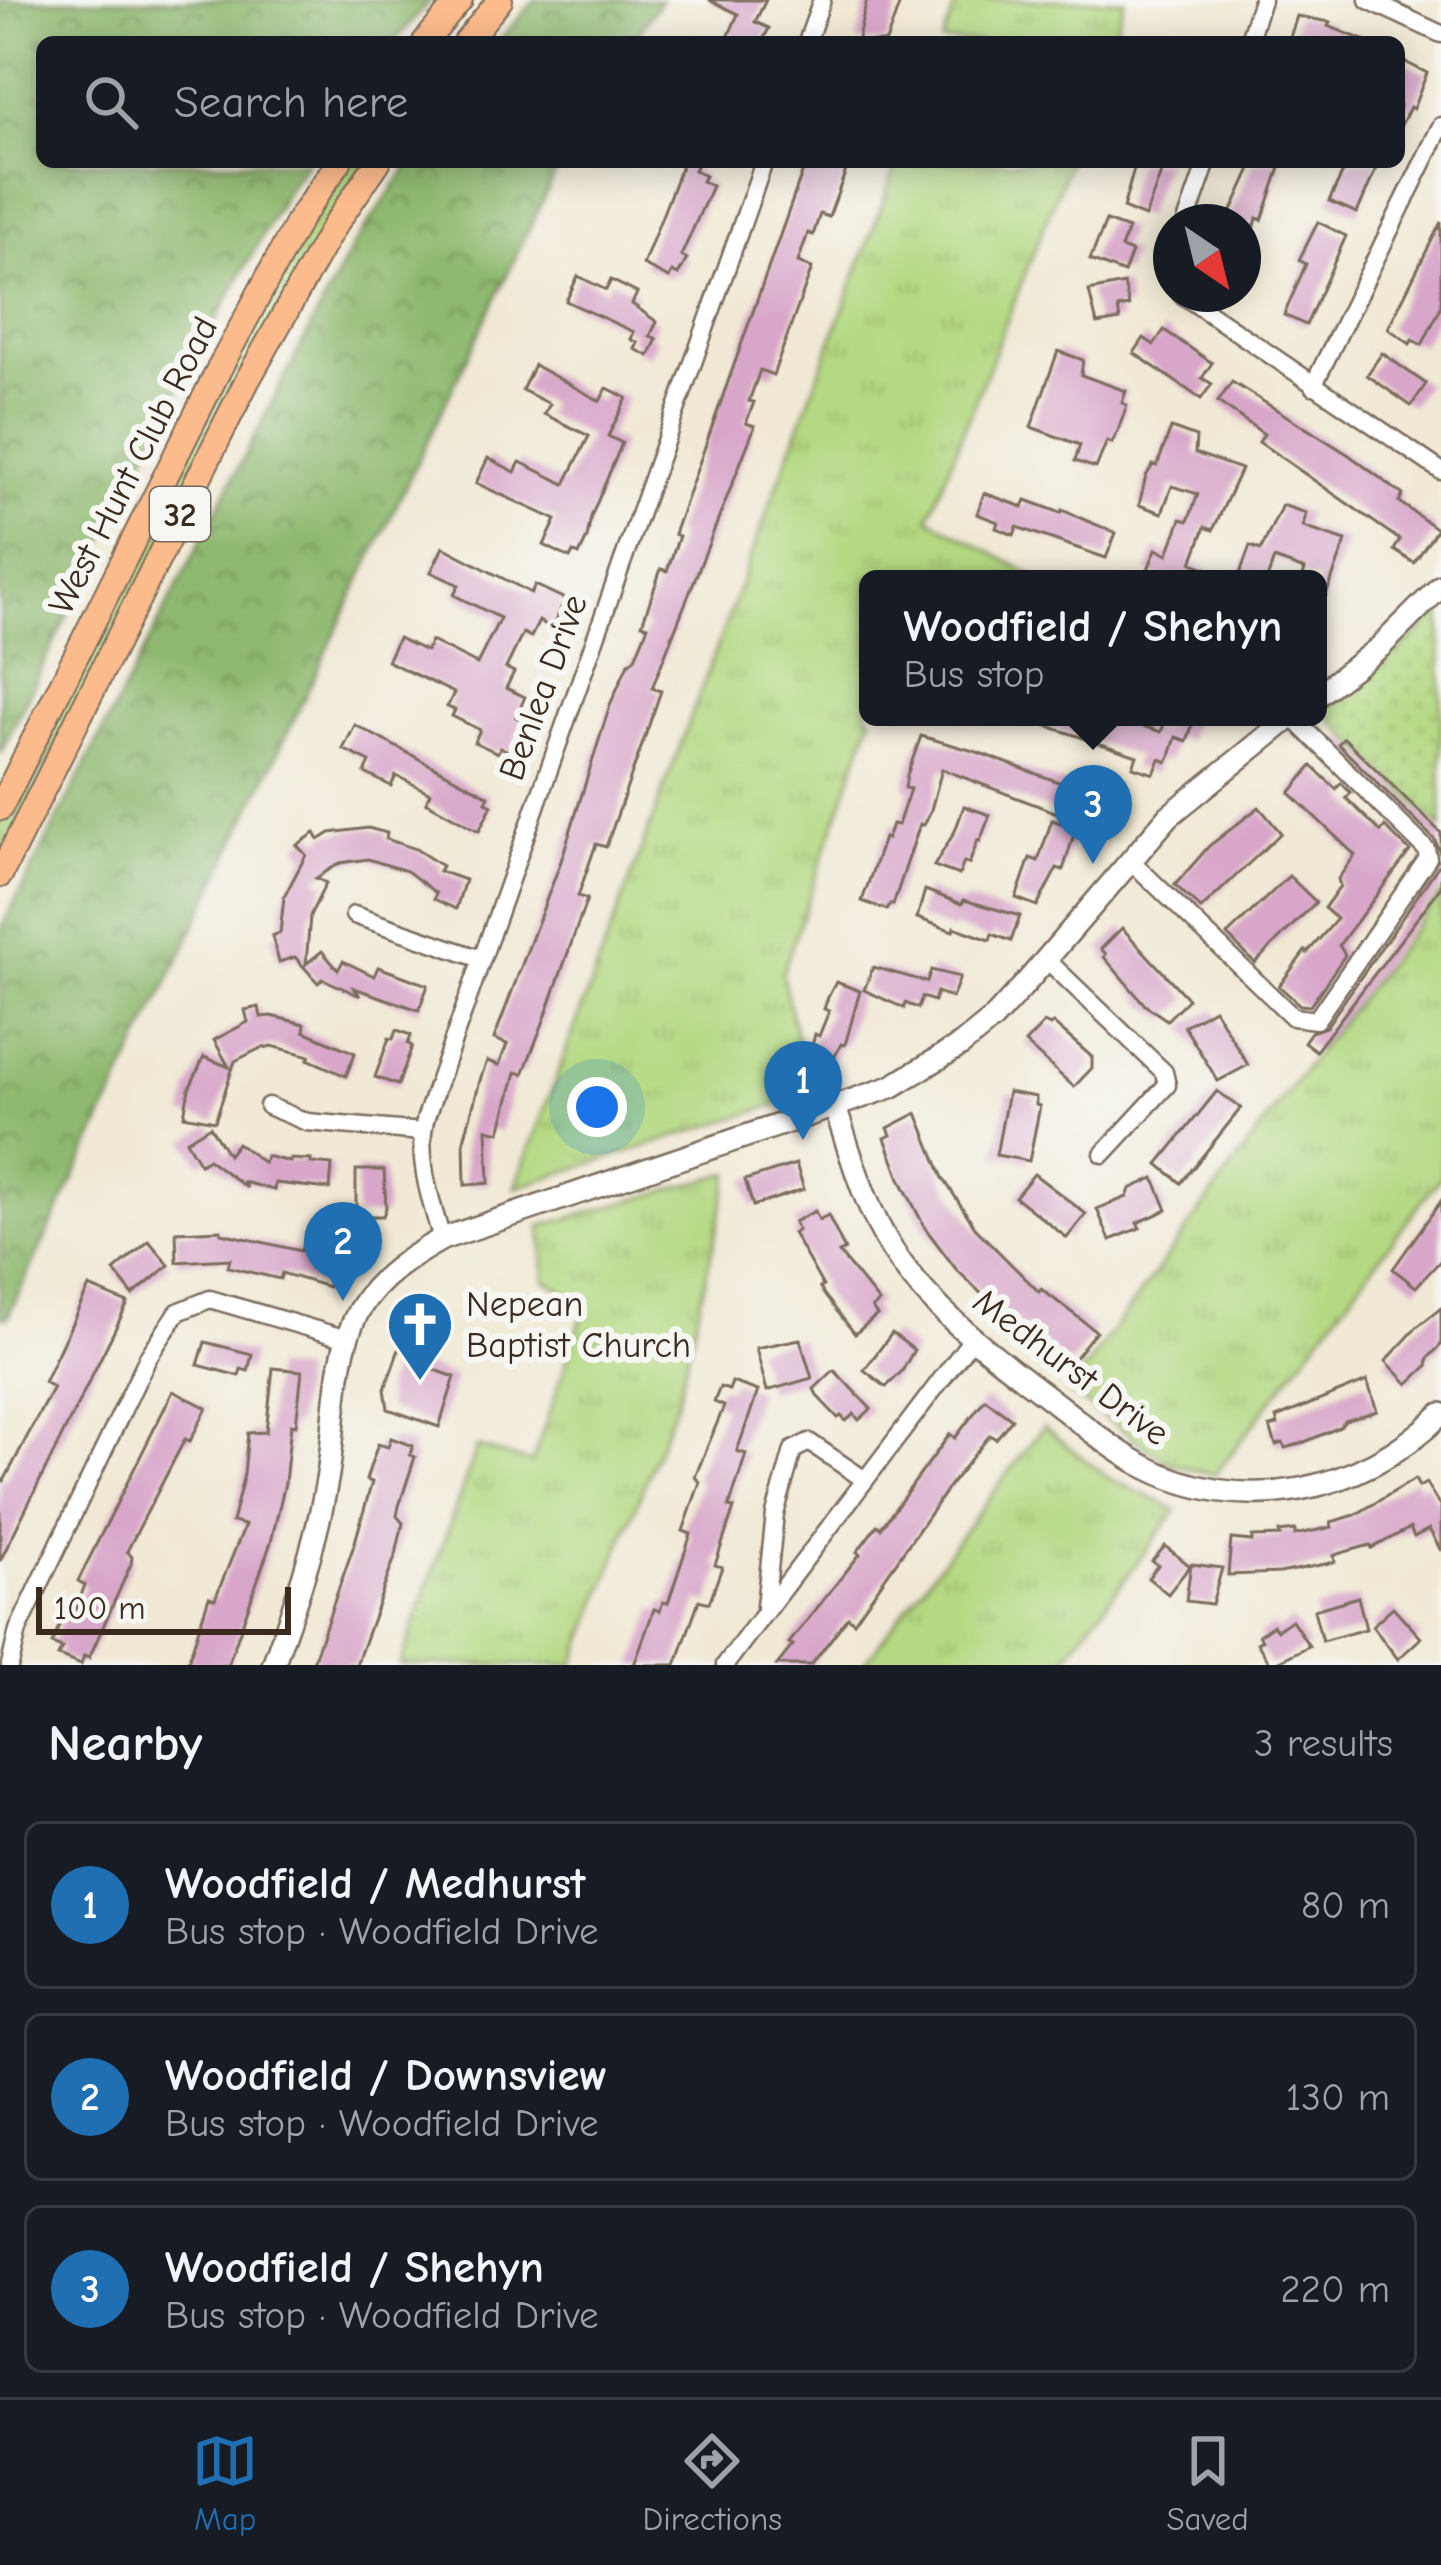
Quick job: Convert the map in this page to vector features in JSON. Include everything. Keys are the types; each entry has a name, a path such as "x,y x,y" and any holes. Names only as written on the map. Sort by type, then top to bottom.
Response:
{"main road":[{"path":"430,36 460,0"},
{"path":"471,36 500,0"},
{"name":"West Hunt Club Road","path":"0,808 219,369 300,218 335,168"},
{"name":"West Hunt Club Road","path":"0,875 247,381 332,229 374,168"}],"street":[{"path":"809,36 822,0"},
{"path":"1250,36 1262,0"},
{"path":"1367,0 1441,34"},
{"path":"1313,386 1441,126"},
{"name":"Benlea Drive","path":"442,1239 428,1192 422,1132 762,168"},
{"path":"1192,204 1205,168"},
{"path":"1207,312 1441,471"},
{"path":"1327,688 1380,647 1441,586"},
{"path":"273,1665 310,1562 347,1339 378,1284 406,1259 442,1239 891,1087 961,1045 993,1019 1169,816 1281,726"},
{"path":"1129,860 1293,1017 1316,1020 1428,858 1426,850 1301,726"},
{"path":"354,916 481,959"},
{"path":"1046,959 1164,1072 1167,1085 1160,1096 1103,1154"},
{"path":"268,1106 307,1122 422,1132"},
{"name":"Medhurst Drive","path":"835,1107 864,1191 892,1250 972,1339 1138,1463 1175,1480 1245,1496 1324,1485 1437,1426"},
{"path":"10,1665 19,1630 148,1357 178,1312 210,1299 347,1339"},
{"path":"725,1665 972,1339"},
{"path":"765,1610 775,1514 793,1450 809,1442 866,1480"}],"green space":[{"path":"0,0 431,0 399,36 36,36 36,168 303,168 173,399 0,754"},
{"path":"535,0 661,0 636,36 503,36"},
{"path":"958,0 1125,0 1113,36 944,36"},
{"path":"347,168 361,168 0,855 0,828 230,369 294,252"},
{"path":"408,168 558,168 7,1318 0,1316 0,931 352,247"},
{"path":"896,168 1067,168 929,518 1023,570 859,570 859,726 869,726 782,974 808,1089 801,1097 515,1188"},
{"path":"1441,608 1441,828 1327,715 1327,710 1424,629"},
{"path":"1441,894 1441,1176 1215,1475 1169,1463 1068,1392 1314,1056"},
{"path":"730,1173 677,1400 574,1665 400,1665 477,1447 532,1463 586,1305 545,1280 541,1226"},
{"path":"1043,1427 1107,1477 1177,1510 1060,1665 863,1665"}],"building":[{"path":"709,0 766,0 755,22 769,28 765,36 729,36 738,14"},
{"path":"867,0 901,0 888,36 858,36"},
{"path":"1297,16 1330,22 1328,26 1353,36 1290,36"},
{"path":"1405,62 1427,73 1413,109 1405,117"},
{"path":"681,168 695,168 705,176 702,181 712,186 681,256 687,259 678,275 672,272 669,278 643,265"},
{"path":"804,168 847,168 829,217 820,214 813,235 808,233 798,262 812,268 773,375 760,370 746,423 755,426 652,688 661,691 606,847 596,844 578,896 587,899 543,1023 523,1074 516,1072 500,1132 487,1129 489,1183 465,1185 464,1140 481,1077 487,1061 499,1065 507,1044 494,1039 561,861 610,705 648,626 642,624 661,569 667,571 679,536 674,534"},
{"path":"1134,168 1163,168 1145,217 1123,208"},
{"path":"1251,168 1280,168 1262,220 1261,204 1235,204"},
{"path":"1345,168 1376,168 1357,213 1329,201"},
{"path":"1106,221 1128,229 1121,248 1132,252 1124,273 1090,260"},
{"path":"1318,222 1346,236 1306,325 1284,315 1306,264 1299,260"},
{"path":"1441,222 1441,307 1422,345 1412,340 1410,344 1388,328"},
{"path":"578,276 606,290 611,280 637,293 632,304 657,322 650,336 657,339 649,356 635,349 634,332 566,301"},
{"path":"1124,284 1129,306 1118,308 1120,320 1097,324 1089,291"},
{"path":"1164,330 1212,363 1202,378 1212,384 1201,399 1134,353 1144,338 1154,345"},
{"path":"1058,351 1083,360 1081,375 1126,391 1122,403 1127,405 1118,431 1112,443 1107,441 1096,468 1075,461 1080,445 1031,427"},
{"path":"1382,353 1426,384 1411,406 1367,375"},
{"path":"534,365 600,401 607,388 627,398 608,436 622,443 587,538 579,555 573,552 570,558 544,545 556,520 476,483 488,458 515,472 520,462 565,484 589,436 544,414 550,404 522,390"},
{"path":"1232,382 1349,455 1403,495 1399,502 1437,529 1414,563 1394,550 1400,540 1259,442 1264,434 1218,402"},
{"path":"1171,428 1196,437 1195,453 1241,469 1213,530 1205,527 1192,563 1210,570 1148,570 1156,549 1168,554 1181,519 1188,521 1198,494 1172,486 1162,513 1139,505 1146,476 1157,466"},
{"path":"984,493 1023,507 1026,500 1062,510 1116,533 1106,558 1017,527 1014,535 996,528 998,522 977,514"},
{"path":"1282,505 1306,513 1303,527 1346,541 1327,592 1327,570 1305,570 1274,559 1270,570 1241,570 1250,546 1261,550"},
{"path":"443,547 531,593 535,585 565,599 552,628 539,621 531,637 523,633 506,668 514,672 506,688 525,697 516,717 523,721 510,752 500,747 498,753 474,742 480,730 452,716 455,710 447,707 454,693 387,661 398,638 426,651 431,641 477,664 500,618 454,595 459,585 431,572"},
{"path":"355,725 489,796 486,802 492,805 479,831 426,802 430,793 409,782 396,776 391,786 365,773 370,762 343,749"},
{"path":"1048,726 1142,726 1161,732 1163,726 1192,726 1187,741 1176,737 1167,762 1160,759 1154,774 1133,767 1137,756"},
{"path":"921,736 1067,785 1057,813 942,769 931,810 924,825 920,824 893,905 887,910 862,901 884,838 892,824 898,825 910,789 905,788 907,775"},
{"path":"1344,738 1441,833 1441,855 1435,840 1338,744"},
{"path":"1312,766 1336,789 1341,783 1351,793 1346,798 1381,832 1385,827 1410,851 1339,945 1345,955 1310,1006 1300,1005 1279,986 1337,919 1324,908 1355,855 1290,793"},
{"path":"964,806 990,815 969,864 964,862 959,875 934,866"},
{"path":"1259,807 1281,833 1201,909 1175,885 1209,846"},
{"path":"1052,820 1076,828 1063,870 1057,868 1037,906 1016,898 1030,858 1038,861"},
{"path":"368,828 387,833 386,839 416,849 442,866 439,871 465,880 456,909 434,899 436,893 407,871 368,859 340,863 316,878 326,883 310,916 306,964 322,951 338,970 343,961 374,976 378,967 428,985 419,1010 354,988 360,996 323,979 318,983 295,957 279,962 272,936 280,933 284,897 306,855 297,845 315,833 319,840 330,833"},
{"path":"1441,862 1441,887 1316,1051 1304,1042 1311,1032 1326,1027"},
{"path":"1289,876 1316,902 1255,963 1227,935"},
{"path":"925,890 962,904 964,900 1020,916 1011,941 992,934 990,940 954,927 953,931 917,918"},
{"path":"1122,928 1188,999 1167,1020 1145,1005 1104,957 1101,949"},
{"path":"873,967 927,982 931,970 960,977 952,998 937,992 934,1001 922,997 918,1008 905,1003 904,1008 864,990"},
{"path":"836,982 860,991 845,1045 841,1044 828,1070 808,1063"},
{"path":"259,1007 261,1017 305,1024 304,1031 355,1053 346,1076 308,1059 310,1056 272,1046 259,1049 235,1061 215,1121 184,1115 189,1089 204,1057 229,1067 214,1040 248,1022 245,1010"},
{"path":"1214,1009 1248,1065 1218,1081 1184,1026"},
{"path":"1044,1023 1053,1023 1092,1057 1092,1068 1074,1087 1025,1043"},
{"path":"397,1030 411,1035 408,1044 412,1046 398,1085 375,1077 389,1038"},
{"path":"1217,1091 1241,1108 1181,1183 1158,1164"},
{"path":"1008,1092 1036,1097 1040,1106 1029,1161 996,1155"},
{"path":"917,1113 943,1178 977,1230 1039,1292 1041,1289 1096,1331 1070,1364 988,1300 956,1269 925,1228 885,1138 891,1135 888,1128"},
{"path":"210,1126 228,1155 237,1143 264,1163 266,1156 332,1165 330,1189 275,1183 274,1190 244,1182 247,1188 208,1159 200,1164 186,1141"},
{"path":"796,1164 804,1189 753,1206 745,1180"},
{"path":"356,1170 384,1170 383,1216 356,1216"},
{"path":"1034,1174 1086,1214 1067,1238 1015,1197"},
{"path":"1154,1178 1167,1210 1110,1240 1097,1209 1127,1197 1130,1189"},
{"path":"1441,1201 1441,1260 1416,1287 1393,1269"},
{"path":"815,1211 819,1220 828,1215 845,1250 839,1253 879,1302 872,1308 877,1315 855,1334 820,1288 793,1233 798,1230 794,1222"},
{"path":"221,1230 301,1251 307,1232 342,1244 328,1287 282,1273 280,1279 228,1267 230,1259 177,1262 176,1232"},
{"path":"149,1241 169,1265 133,1295 114,1271"},
{"path":"89,1287 128,1303 0,1561 0,1478 4,1481 53,1387 44,1382"},
{"path":"1441,1308 1441,1345 1408,1384 1386,1361"},
{"name":"Nepean Baptist Church","path":"405,1332 436,1343 427,1367 455,1377 439,1427 388,1409 385,1389"},
{"path":"892,1333 914,1350 886,1387 864,1370"},
{"path":"800,1339 812,1378 767,1391 756,1348"},
{"path":"205,1342 252,1354 248,1371 241,1369 239,1376 198,1365"},
{"path":"273,1368 302,1371 296,1425 291,1424 285,1483 271,1542 228,1665 187,1665 209,1597 215,1599 245,1525 232,1522 248,1433 266,1432"},
{"path":"834,1370 871,1409 859,1420 854,1414 846,1421 838,1418 814,1389"},
{"path":"1367,1381 1377,1411 1300,1444 1276,1445 1270,1427 1278,1425 1276,1418"},
{"path":"732,1382 758,1391 737,1451 746,1454 715,1565 722,1567 709,1603 699,1600 676,1665 634,1665 654,1609 660,1611 663,1602 668,1603 691,1534 683,1531 700,1482 695,1477 724,1406 714,1402 720,1387 729,1390"},
{"path":"173,1391 207,1408 190,1441 185,1439 127,1551 131,1564 89,1658 84,1656 81,1665 58,1656 62,1648 52,1644 66,1608 75,1611 85,1585 78,1581"},
{"path":"985,1399 1012,1419 996,1439 990,1435 950,1485 854,1622 848,1617 811,1665 777,1665 877,1525 881,1528 950,1434 955,1438"},
{"path":"391,1438 413,1446 410,1455 415,1457 397,1516 403,1523 396,1554 356,1665 312,1665 355,1542 372,1482 366,1480 371,1464 378,1444 388,1447"},
{"path":"1415,1479 1419,1487 1426,1483 1441,1508 1441,1551 1429,1529 1414,1537 1410,1528 1372,1548 1334,1555 1335,1562 1280,1573 1228,1575 1231,1539 1252,1541 1252,1537 1280,1536 1279,1532 1295,1530 1295,1535 1332,1527 1331,1522 1355,1515"},
{"path":"1165,1546 1190,1566 1168,1594 1148,1578 1158,1565 1152,1561"},
{"path":"1191,1564 1222,1568 1212,1604 1186,1601"},
{"path":"1358,1597 1366,1629 1322,1641 1314,1610"},
{"path":"1393,1607 1421,1638 1398,1659 1372,1626"},
{"path":"1292,1620 1309,1646 1271,1665 1257,1643 1262,1640 1259,1635"}],"place":[{"name":"Woodfield / Shehyn","path":"1093,864"},
{"name":"Woodfield / Medhurst","path":"803,1140"},
{"name":"Woodfield / Downsview","path":"343,1301"},
{"name":"Nepean Baptist Church","path":"420,1383"}]}
